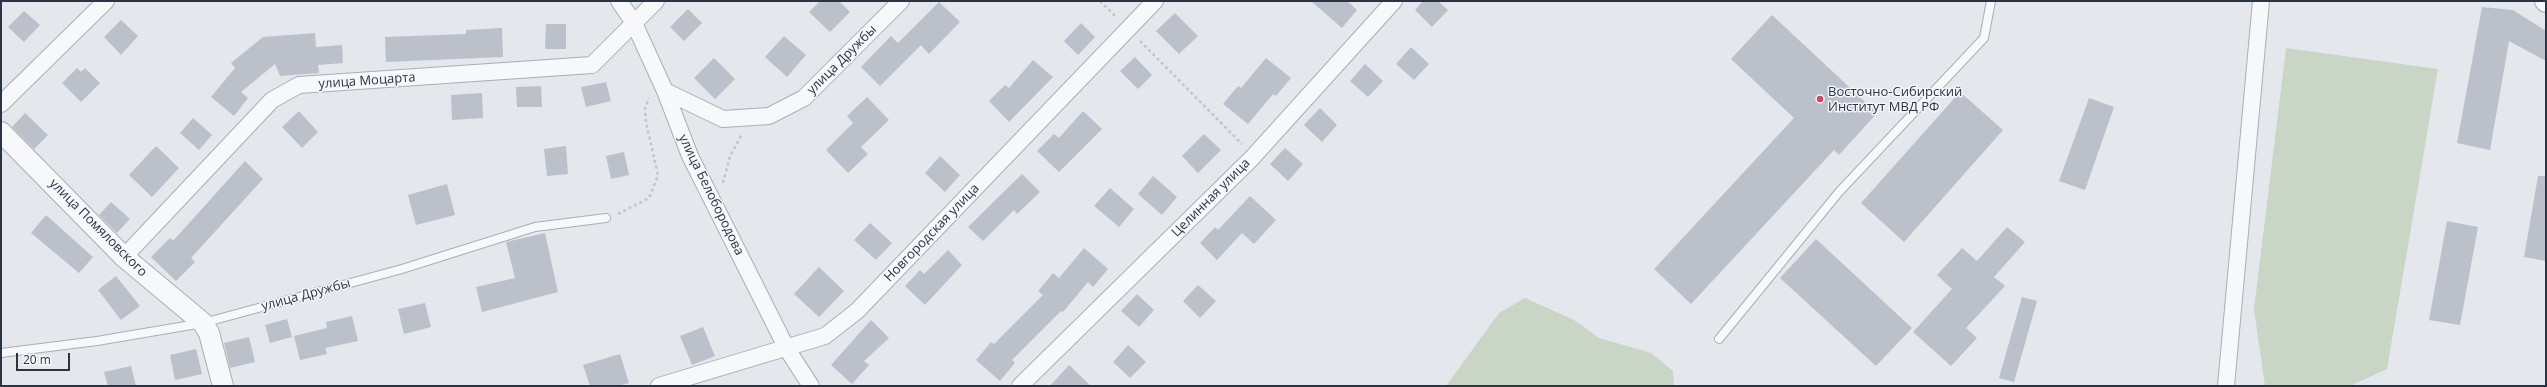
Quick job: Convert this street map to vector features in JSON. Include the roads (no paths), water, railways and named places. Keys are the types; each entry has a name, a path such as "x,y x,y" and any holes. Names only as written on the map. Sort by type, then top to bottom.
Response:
{"street":[{"path":"1,104 106,1"},
{"name":"улица Белобородова","path":"619,1 634,23 665,92 690,156 787,349 811,386"},
{"name":"улица Моцарта","path":"124,257 272,100 298,85 592,65 656,1"},
{"name":"улица Дружбы","path":"665,92 723,119 769,116 804,98 902,1"},
{"name":"Новгородская улица","path":"659,386 787,349 825,336 857,311 1155,1"},
{"name":"Целинная улица","path":"1020,386 1254,156 1394,1"},
{"path":"2226,386 2261,1"},
{"name":"улица Помяловского","path":"1,132 124,257 203,323 209,333 223,386"}],"lane":[{"path":"1719,339 1839,192 1984,38 1991,1"},
{"name":"улица Дружбы","path":"1,353 97,342 203,323 402,269 535,227 606,218"}],"place":[{"name":"Восточно-Сибирский Институт МВД РФ","path":"1820,99"}]}
